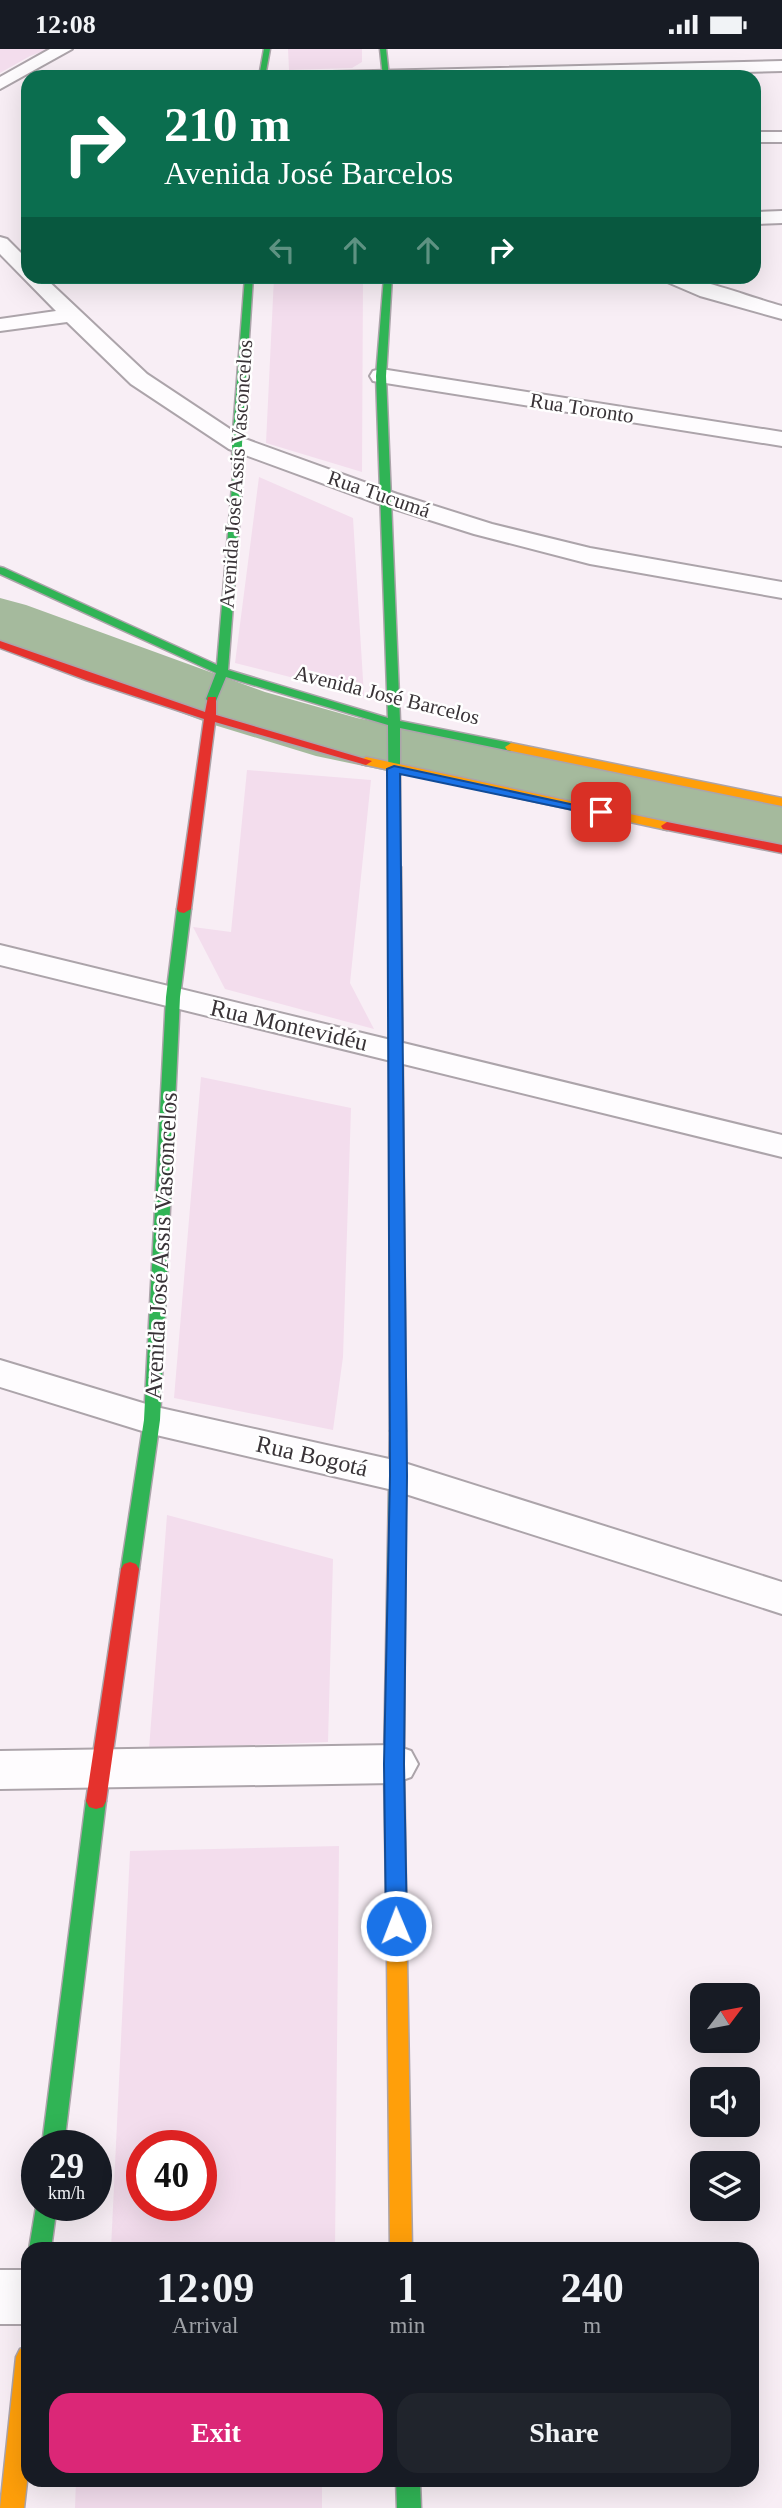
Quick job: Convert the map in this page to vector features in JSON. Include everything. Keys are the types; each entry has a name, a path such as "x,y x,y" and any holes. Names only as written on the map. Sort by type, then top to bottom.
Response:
{"street":[{"path":"24,70 64,49"},
{"path":"263,70 267,49"},
{"path":"383,49 385,70"},
{"path":"624,70 782,66"},
{"path":"0,85 21,72"},
{"path":"761,137 782,137"},
{"path":"761,218 782,217"},
{"path":"0,243 21,264"},
{"name":"Rua Tucumá","path":"40,284 139,379 237,444 388,499 483,529 590,555 782,590"},
{"name":"Avenida José Assis Vasconcelos","path":"55,2130 100,1770 152,1420 173,997 209,713 219,680 238,474 237,444 248,284"},
{"path":"388,284 381,376 388,499 394,727 398,1476 394,1764 401,2242"},
{"path":"688,284 782,313"},
{"path":"0,324 71,315"},
{"name":"Rua Toronto","path":"381,376 782,439"},
{"name":"Avenida José Barcelos","path":"0,570 219,680 394,727 782,802"},
{"path":"0,645 77,677 209,713 394,761 782,849"},
{"name":"Rua Montevidéu","path":"0,955 782,1146"},
{"name":"Rua Bogotá","path":"0,1373 152,1420 398,1476 782,1598"},
{"path":"0,1770 394,1764"},
{"path":"41,2242 44,2221"},
{"path":"0,2297 21,2297"},
{"path":"12,2508 21,2423"},
{"path":"408,2487 408,2508"}],"shaded area":[{"path":"0,49 50,49 30,56 0,73"},
{"path":"288,49 362,49 362,62 352,68 289,70"},
{"path":"274,284 363,284 362,472 266,443"},
{"path":"259,477 353,518 364,696 235,663"},
{"path":"247,770 371,780 350,983 374,1029 225,989 193,927 231,932"},
{"path":"201,1077 351,1108 343,1357 333,1430 174,1398"},
{"path":"167,1515 333,1559 328,1742 149,1749"},
{"path":"339,1846 335,2242 111,2242 130,1851"},
{"path":"76,2487 322,2487 322,2508 75,2508"}],"waterway":[{"path":"0,620 238,708 344,739 782,829"}],"traffic: fast":[{"path":"263,70 267,49"},
{"path":"383,49 385,70"},
{"path":"212,699 222,672 238,474 237,444 248,284"},
{"path":"388,284 381,376 394,723 395,867"},
{"path":"0,570 222,672 394,723 511,747"},
{"path":"130,1569 152,1420 173,997 184,909"},
{"path":"397,1958 394,1764 398,1431"},
{"path":"55,2130 96,1801"},
{"path":"41,2242 44,2221"},
{"path":"408,2487 409,2508"}],"traffic: slow":[{"path":"511,747 782,802"},
{"path":"366,761 667,826"},
{"path":"395,867 398,1431"},
{"path":"397,1958 401,2242"},
{"path":"12,2508 21,2423"}],"traffic: jam":[{"path":"0,644 181,708 366,761"},
{"path":"184,909 212,699"},
{"path":"667,826 782,849"},
{"path":"96,1801 130,1569"}],"route":[{"path":"396,1926 394,1764 398,1476 394,769 601,812"}]}
